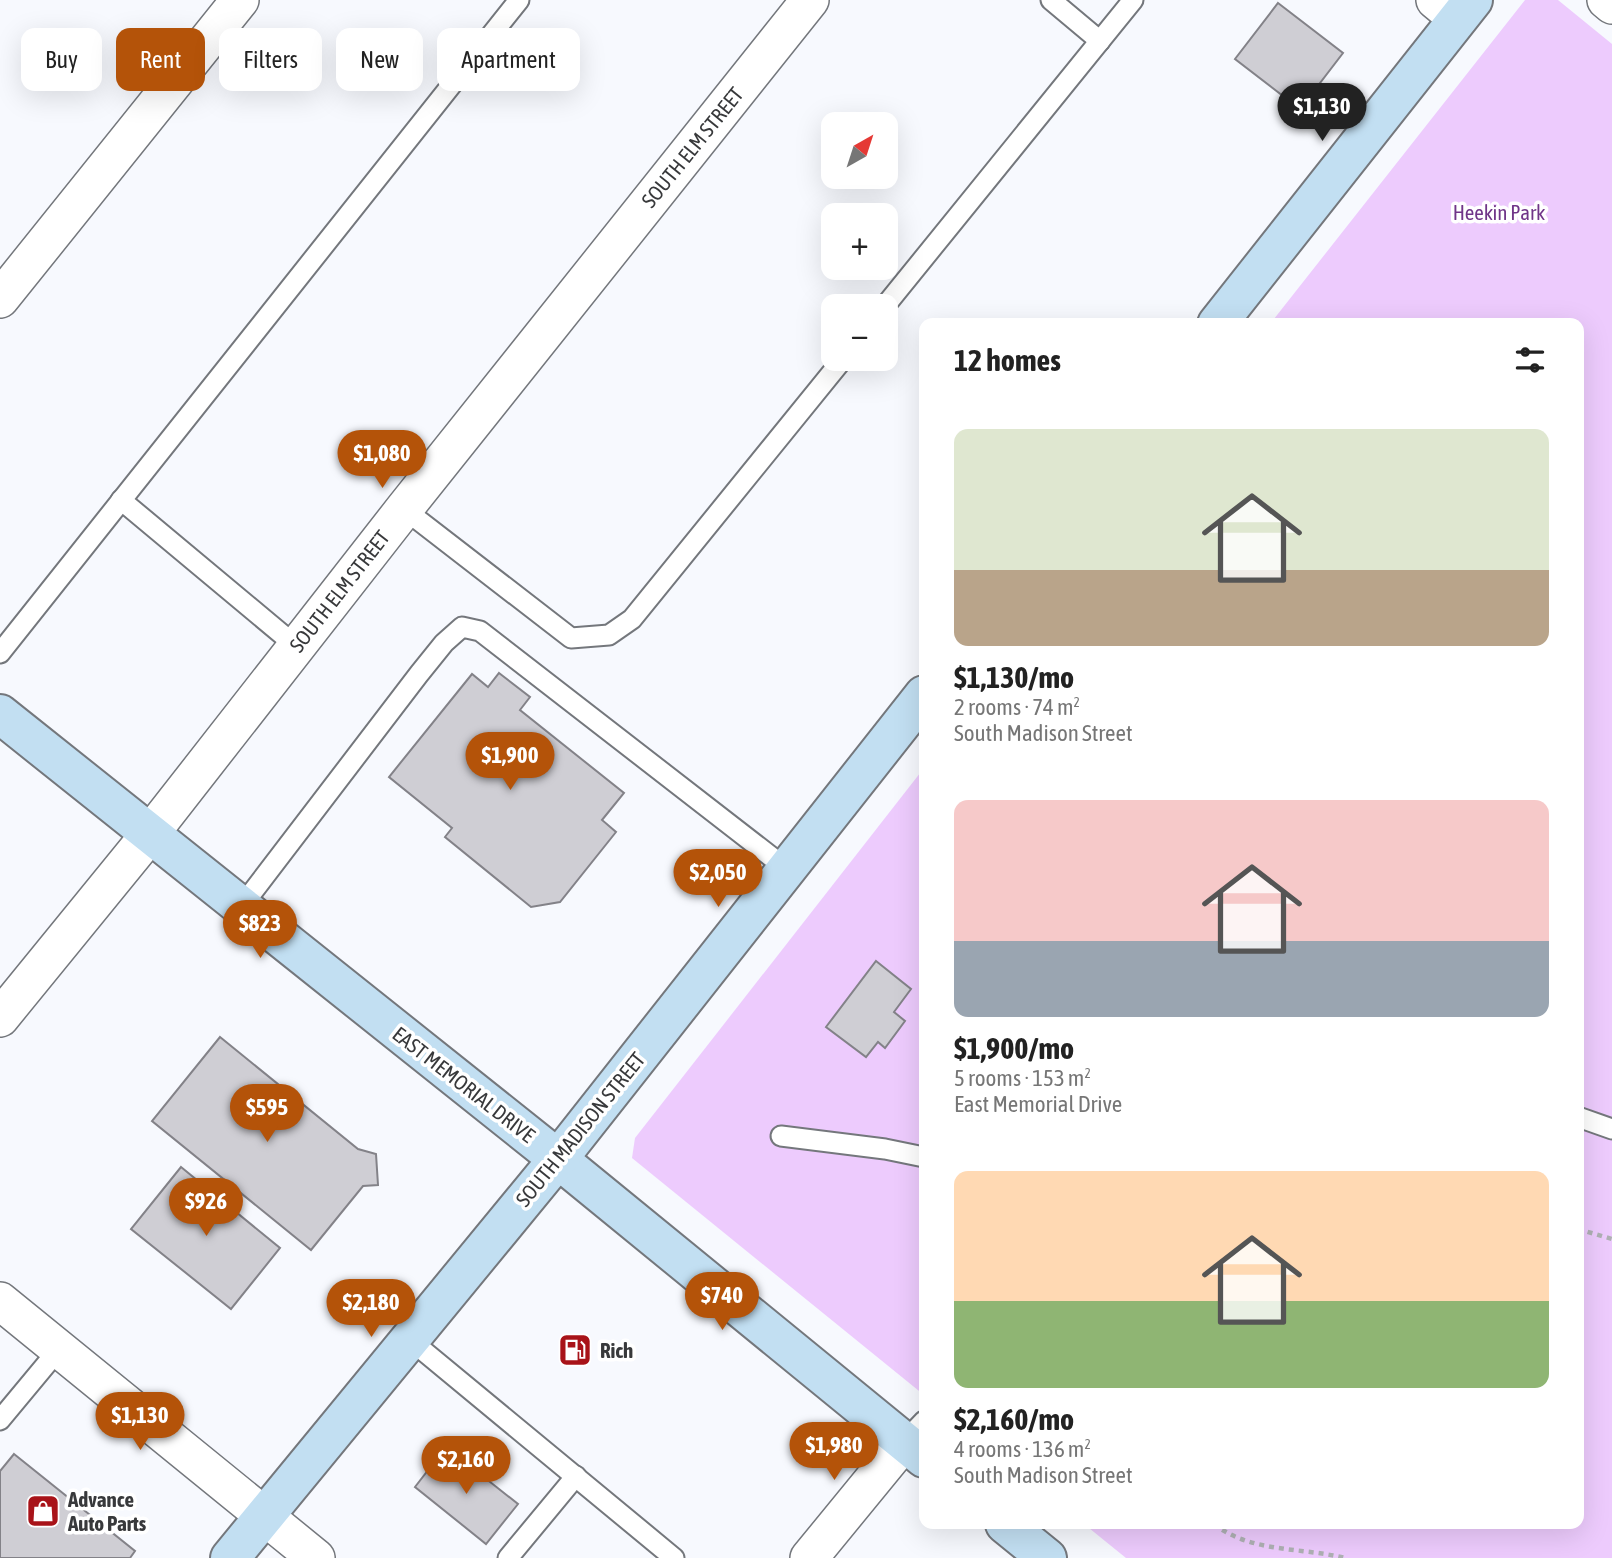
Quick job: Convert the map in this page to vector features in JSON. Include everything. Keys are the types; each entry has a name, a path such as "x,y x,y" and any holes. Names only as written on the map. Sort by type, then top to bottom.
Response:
{"main road":[{"path":"1221,318 1455,6"},
{"name":"SOUTH MADISON STREET","path":"230,1558 558,1159 919,701"},
{"name":"EAST MEMORIAL DRIVE","path":"0,714 917,1441"},
{"path":"1011,1529 1047,1558"}],"street":[{"path":"0,299 240,0"},
{"name":"SOUTH ELM STREET","path":"0,1017 150,834 404,509 810,0"},
{"path":"1606,0 1612,5"},
{"path":"0,1301 316,1558"},
{"path":"810,1558 917,1441"}],"lane":[{"path":"0,653 519,0"},
{"path":"1051,0 1100,41"},
{"path":"896,294 1133,0"},
{"path":"404,509 571,638 609,635 632,619 833,371"},
{"path":"121,500 296,646"},
{"path":"241,907 419,674 444,643 462,627 480,631 787,869"},
{"path":"1584,1119 1612,1129"},
{"path":"781,1136 886,1149 919,1156"},
{"path":"409,1339 674,1558"},
{"path":"0,1420 59,1349"},
{"path":"508,1558 576,1476"}],"path":[{"path":"1584,1231 1612,1239"},
{"path":"1220,1529 1229,1536 1248,1542 1345,1558"}],"green space":[{"name":"Heekin Park","path":"1525,0 1558,0 1612,44 1612,1558 1126,1558 1090,1529 1584,1529 1584,318 1275,318"},
{"path":"919,774 919,1391 632,1158 635,1138"}],"building":[{"path":"1278,3 1343,53 1300,109 1235,59"},
{"path":"499,673 530,697 520,710 624,793 602,820 616,832 560,902 531,907 445,837 452,828 389,777 472,674 488,687"},
{"path":"876,961 911,989 894,1012 905,1021 885,1048 878,1042 866,1057 826,1027"},
{"path":"220,1037 358,1149 376,1154 378,1185 363,1186 311,1250 152,1121"},
{"path":"181,1167 280,1248 231,1309 131,1229"},
{"path":"446,1447 518,1504 486,1544 415,1487"},
{"name":"Advance Auto Parts","path":"14,1454 135,1551 130,1558 0,1558 0,1471"}],"place":[{"name":"Rich","path":"575,1350"},
{"name":"Advance Auto Parts","path":"43,1511"}]}
